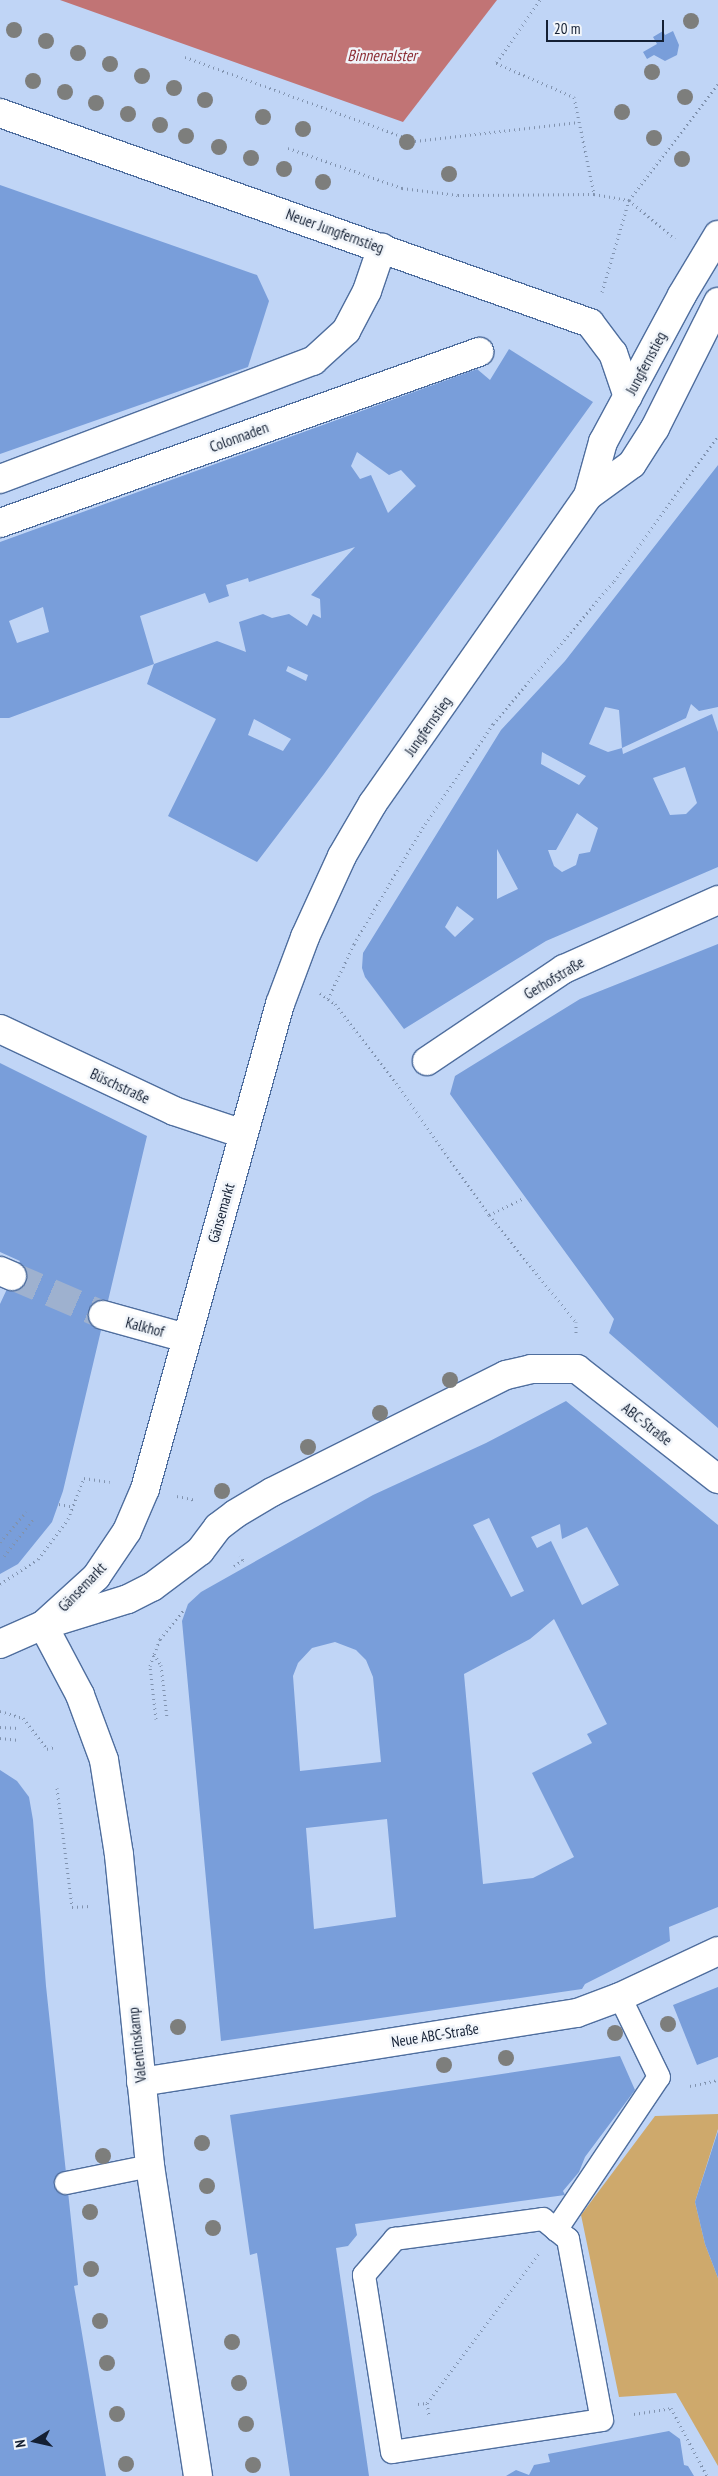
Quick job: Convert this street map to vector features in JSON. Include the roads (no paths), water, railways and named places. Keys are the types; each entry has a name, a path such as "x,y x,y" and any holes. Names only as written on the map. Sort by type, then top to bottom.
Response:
{"street":[{"name":"Neuer Jungfernstieg","path":"0,113 382,247 590,323 613,353 628,397"},
{"name":"Jungfernstieg","path":"588,496 603,442 682,295 718,235"},
{"path":"0,479 313,361 346,331 367,291 382,247"},
{"name":"Jungfernstieg","path":"291,969 329,883 373,803 588,496 632,464 655,428 718,302"},
{"name":"Colonnaden","path":"0,523 479,352"},
{"name":"Gerhofstraße","path":"427,1061 564,969 718,900"},
{"name":"Gänsemarkt","path":"42,1625 96,1577 127,1531 145,1489 243,1134 291,969"},
{"name":"Büschstraße","path":"0,1029 174,1111 243,1134"},
{"name":"Kalkhof","path":"103,1315 186,1338"},
{"name":"Gänsemarkt","path":"42,1625 128,1600 152,1587 200,1551 218,1527 272,1492 506,1375 531,1369 577,1369"},
{"name":"ABC-Straße","path":"577,1369 718,1478"},
{"path":"0,1644 42,1625"},
{"name":"Valentinskamp","path":"42,1625 80,1695 104,1760 124,1903 150,2166 198,2476"},
{"name":"Neue ABC-Straße","path":"141,2082 577,2013 620,1997 718,1951"}],"lane":[{"path":"556,2230 659,2077 620,1997"},
{"path":"66,2183 150,2166"},
{"path":"543,2219 556,2230 568,2239 602,2420 392,2452 364,2274 395,2239 543,2219"}],"water":[{"name":"Binnenalster","path":"60,0 497,0 403,122"}],"tunnel":[{"path":"12,1276 103,1315"}]}
